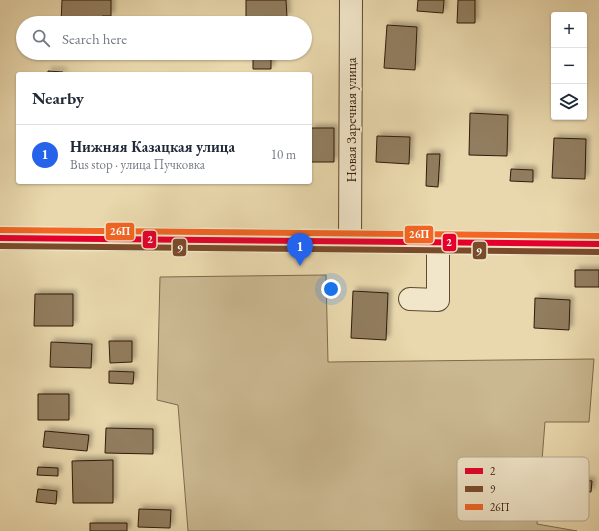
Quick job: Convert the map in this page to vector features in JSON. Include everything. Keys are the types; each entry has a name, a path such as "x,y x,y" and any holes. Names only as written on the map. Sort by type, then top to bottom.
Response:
{"main road":[{"path":"0,238 599,244"}],"street":[{"name":"Новая Заречная улица","path":"350,241 351,0"},
{"path":"410,299 438,300 438,243"}],"shaded area":[{"path":"326,275 328,362 594,359 589,422 545,422 542,457 457,457 457,521 537,521 537,524 577,531 188,531 178,405 157,400 160,277"}],"building":[{"path":"62,0 111,0 111,16 61,16"},
{"path":"246,0 286,0 287,16 246,16"},
{"path":"418,0 444,0 443,13 417,11"},
{"path":"458,0 475,0 475,23 457,23"},
{"path":"387,25 417,27 415,70 384,68"},
{"path":"253,60 271,60 271,69 253,69"},
{"path":"470,113 508,115 507,156 469,155"},
{"path":"312,128 334,128 334,162 312,162"},
{"path":"377,136 410,137 409,164 376,162"},
{"path":"554,138 586,139 585,179 552,178"},
{"path":"427,154 440,154 438,187 426,186"},
{"path":"511,169 533,170 533,182 510,181"},
{"path":"575,270 599,270 599,287 575,287"},
{"path":"353,291 388,293 386,340 351,338"},
{"path":"35,294 73,294 73,326 34,326"},
{"path":"535,298 570,300 569,330 534,328"},
{"path":"109,341 132,341 132,362 110,363"},
{"path":"51,342 92,344 91,368 50,367"},
{"path":"109,371 134,372 133,384 109,383"},
{"path":"38,394 69,394 69,420 38,420"},
{"path":"106,428 153,429 153,454 105,453"},
{"path":"45,431 89,435 87,451 43,447"},
{"path":"113,460 113,503 73,503 72,461"},
{"path":"38,467 58,468 58,476 37,475"},
{"path":"589,481 592,481 591,492 589,492"},
{"path":"38,489 57,491 56,504 36,502"},
{"path":"139,509 171,510 170,528 138,527"},
{"path":"90,523 127,523 127,531 90,531"}],"transit line":[{"name":"26П","path":"0,230 599,236"},
{"name":"2","path":"0,238 599,244"},
{"name":"9","path":"0,246 599,252"}],"place":[{"name":"Нижняя Казацкая улица","path":"300,266"}]}
